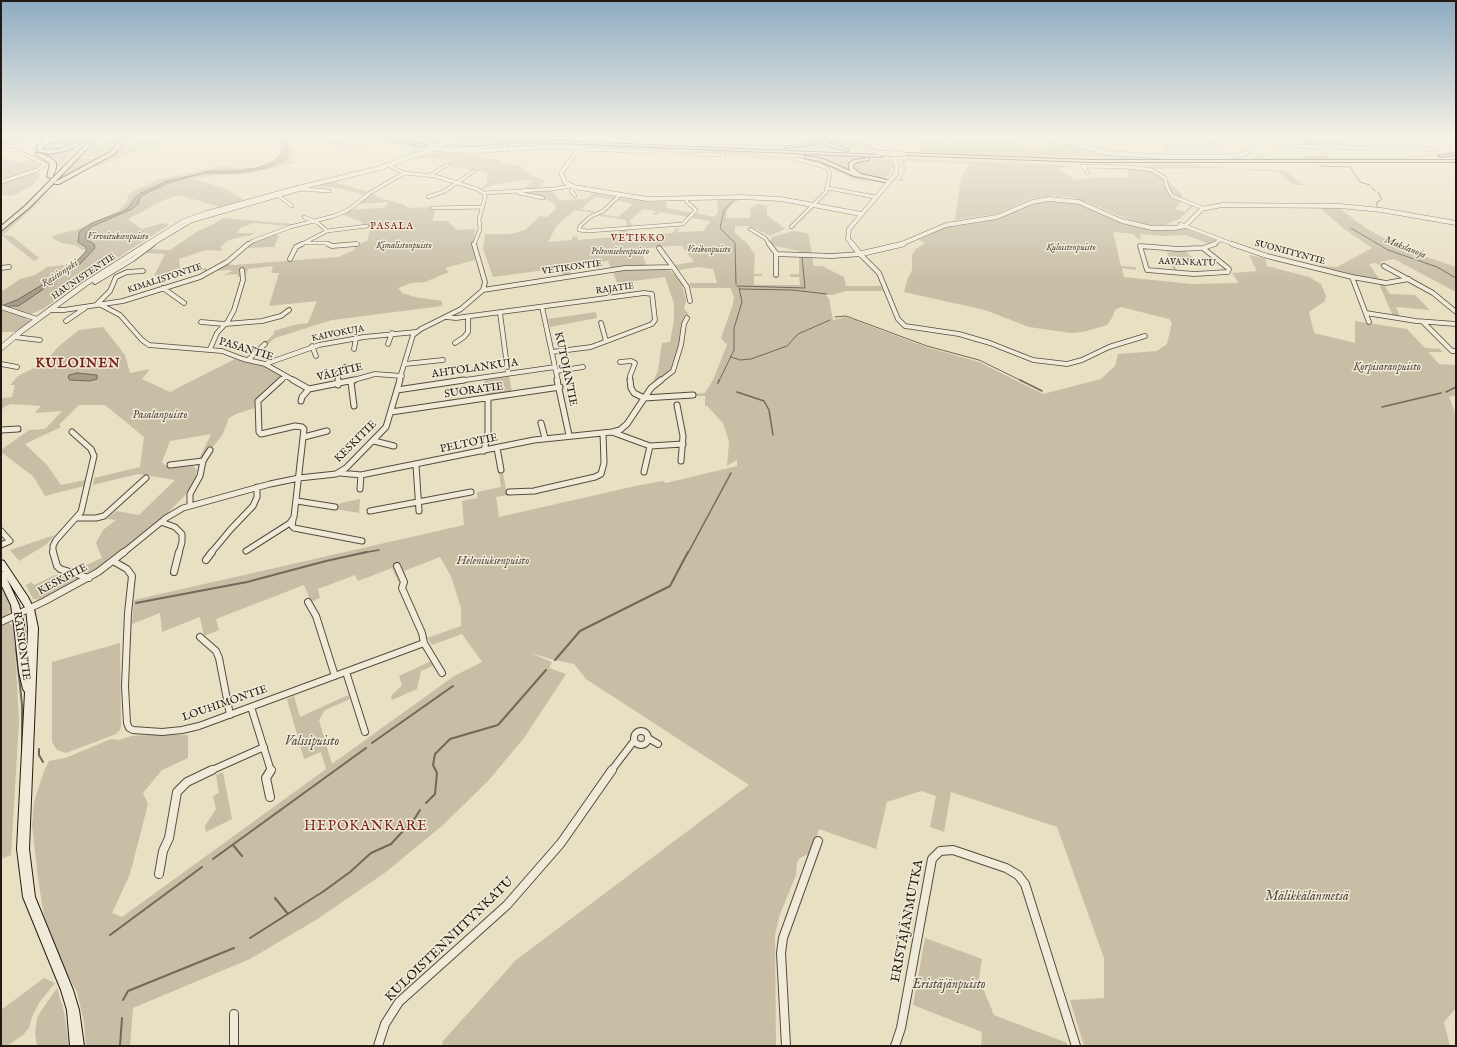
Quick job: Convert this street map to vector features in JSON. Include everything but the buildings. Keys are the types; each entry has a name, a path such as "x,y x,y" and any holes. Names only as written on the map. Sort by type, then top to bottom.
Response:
{"highway":[{"path":"1,224 41,186"},
{"path":"1,229 50,186"},
{"path":"37,197 53,186"}],"main road":[{"name":"RAISIONTIE","path":"1,563 21,591 30,608 34,628 33,663 29,695 23,849 30,897 73,1010 78,1046"},
{"name":"RAISIONTIE","path":"1,575 12,597 17,614 24,672 29,695"}],"street":[{"name":"HAUNISTENTIE","path":"1,348 37,319 86,284 179,224 194,217 310,186"},
{"name":"KIMALISTONTIE","path":"50,310 98,305 138,297 208,273 231,260 244,247 253,242 283,229 348,210 355,206 370,192 381,186"},
{"path":"428,197 442,193 452,186"},
{"path":"464,186 484,193 555,189 571,186 647,199 761,198 814,205 857,214"},
{"path":"873,197 879,186"},
{"path":"882,186 846,226 844,235 851,248 860,254 879,273 898,319 905,326 959,334 990,343 1025,357 1060,364 1082,360 1109,347 1145,336"},
{"path":"1167,186 1172,196 1201,207 1222,205 1326,205 1388,210 1456,222"},
{"path":"575,196 571,191 576,187"},
{"path":"791,227 814,205 828,188 873,197"},
{"path":"277,195 301,189 330,191"},
{"path":"513,191 543,198"},
{"path":"416,332 464,307 483,290 485,282 474,244 480,229 479,219 484,193"},
{"path":"277,195 292,206"},
{"path":"620,195 603,211 590,217 580,226 579,230 588,231 683,224 696,210 687,202 686,198"},
{"path":"776,254 832,256 860,254 904,244 950,224 1001,216 1032,202 1044,200 1061,199 1079,202 1125,222 1144,227 1159,228 1183,225 1201,207"},
{"path":"432,208 482,207"},
{"name":"HAUNISTENTIE","path":"95,282 135,258 150,246 184,224 223,210"},
{"path":"304,217 328,231"},
{"name":"SUONIITYNTIE","path":"1183,225 1220,240 1277,259 1352,277 1386,283 1409,279"},
{"path":"290,259 294,248 328,231 367,226"},
{"path":"750,229 765,238 776,254 776,275"},
{"name":"AAVANKATU","path":"1203,248 1230,271 1194,274 1147,270 1140,246 1178,249 1203,248 1215,244 1220,240"},
{"path":"305,242 327,243 329,246 358,244"},
{"path":"659,248 687,287 690,301"},
{"path":"128,257 135,258"},
{"path":"1384,266 1438,296 1456,312"},
{"path":"1,268 9,267"},
{"name":"VETIKONTIE","path":"483,290 625,268 673,268"},
{"path":"210,349 217,333 231,317 243,280 242,270"},
{"path":"98,305 110,291 116,277 127,272 143,271"},
{"path":"1352,277 1369,322"},
{"path":"163,288 184,303"},
{"name":"RAJATIE","path":"445,317 453,319 644,293 652,294 655,317 654,322 648,326 591,347 552,352"},
{"name":"PASANTIE","path":"98,305 120,314 142,340 150,345 210,349 226,352 265,364 286,376"},
{"path":"66,322 87,306"},
{"name":"KUTOJANTIE","path":"542,307 569,435"},
{"path":"3,308 37,319"},
{"path":"201,322 226,324 269,320 290,310"},
{"path":"500,312 508,373"},
{"path":"1366,313 1423,322 1456,324"},
{"path":"455,344 468,332 468,317"},
{"path":"612,432 620,430 627,424 644,398 655,385 670,374 675,367 684,324 687,318"},
{"path":"1423,322 1452,351 1456,351"},
{"path":"601,323 606,341"},
{"name":"KAIVOKUJA","path":"265,364 312,346 392,333 416,332"},
{"name":"KESKITIE","path":"1,622 89,578 113,562 172,514 190,505 257,487 299,478 340,473 384,431 402,376 411,338 416,332"},
{"path":"388,344 392,333"},
{"path":"14,337 40,340"},
{"path":"354,349 356,338"},
{"path":"248,360 265,344"},
{"path":"312,346 316,356"},
{"path":"405,364 443,360"},
{"path":"620,362 631,361 635,363 630,376 631,388 634,393 644,398 693,395"},
{"path":"1,364 17,367"},
{"path":"338,385 338,374 345,367"},
{"name":"AHTOLANKUJA","path":"397,390 508,373 583,367"},
{"name":"VÄLITIE","path":"286,376 309,390 338,385 376,374 402,376"},
{"path":"286,376 262,395 258,402 259,432 266,434 295,426 302,427 304,429 297,501 292,526 294,528 362,541"},
{"path":"350,382 354,406"},
{"name":"SUORATIE","path":"391,412 488,399 560,387"},
{"path":"301,401 302,397 309,390"},
{"path":"484,451 488,432 488,399"},
{"path":"677,405 683,436 681,460"},
{"path":"541,423 545,438"},
{"path":"1,430 18,429"},
{"path":"72,432 91,449 94,456 83,504 77,518 56,540 53,546 53,552 60,569 89,578"},
{"path":"304,437 327,432"},
{"path":"612,432 650,446 683,444"},
{"name":"PELTOTIE","path":"340,473 361,475 545,438 612,432"},
{"path":"509,492 534,491 595,477 601,474 604,464 603,433"},
{"path":"374,441 394,446"},
{"path":"644,472 650,446"},
{"path":"497,448 501,470"},
{"path":"190,505 190,494 200,476 203,460 210,450"},
{"path":"170,465 203,460"},
{"path":"416,465 419,512"},
{"path":"360,489 361,475"},
{"path":"77,518 100,517 108,513 146,478"},
{"path":"206,560 253,506 257,497 257,487"},
{"path":"370,511 471,492"},
{"path":"297,501 335,507"},
{"path":"246,551 293,520"},
{"path":"161,522 175,527 182,534 182,542 174,572"},
{"path":"1,531 10,541 1,545"},
{"name":"LOUHIMONTIE","path":"113,562 126,569 132,576 128,602 125,663 126,710 128,728 140,732 182,730 199,726 424,643"},
{"path":"397,566 404,582 402,588 422,633 424,643 442,673"},
{"path":"308,602 316,616 335,676"},
{"path":"200,637 216,651 219,658 230,715"},
{"path":"346,672 358,708 358,716 365,732"},
{"path":"251,707 271,771 266,778 270,797"},
{"path":"648,738 646,742 642,744 634,742 634,736 638,732 645,732 648,738 658,744"},
{"name":"KULOISTENNIITYNKATU","path":"378,1046 390,1013 399,1002 507,905 561,843 606,778 634,742"},
{"path":"159,874 163,852 169,838 177,792 187,782 264,747"},
{"path":"786,1046 781,953 783,938 818,841"},
{"name":"ERISTÄJÄNMUTKA","path":"895,1046 901,1028 932,859 940,851 953,850 1006,868 1018,875 1025,884 1076,1046"},
{"path":"234,1014 234,1046"}],"green space":[{"path":"1,186 32,186 12,196 1,195"},
{"path":"58,186 3,235 12,236 39,258 34,261 1,235 1,233"},
{"path":"145,186 156,186 143,192 130,204 128,208 95,222 80,231 78,239 86,247 86,249 81,250 74,245 62,243 52,238 54,235 76,230 118,211 127,202 128,195"},
{"name":"Virvoituksenpuisto","path":"162,186 217,186 224,188 244,200 220,207 179,195 164,200 128,219 141,229 163,223 169,225 92,274 43,309 24,317 30,321 17,332 1,332 1,310 7,307 16,306 66,273 94,244 87,240 83,235 91,227 123,213 140,197"},
{"path":"315,186 347,186 368,192 363,195 343,189"},
{"path":"484,186 491,186 486,189 481,188"},
{"path":"527,186 541,186 538,189 526,190"},
{"path":"960,186 1173,186 1183,196 1181,199 1186,201 1181,202 1175,209 1185,212 1190,205 1194,206 1179,219 1165,225 1150,225 1137,223 1087,202 1068,197 1053,196 1030,199 996,214 955,220"},
{"name":"Mälikkälänmetsä","path":"552,191 560,200 586,199 594,193 616,197 613,200 595,197 581,209 595,211 593,213 575,210 557,225 548,242 572,240 572,237 577,236 578,240 615,237 623,229 631,229 623,236 672,233 677,228 680,229 677,232 704,231 710,221 692,218 696,213 714,217 718,213 717,200 740,200 733,203 727,211 726,218 750,218 751,207 758,204 767,206 767,215 785,229 770,236 750,226 735,226 735,233 748,244 755,255 754,274 762,274 762,276 754,276 754,285 800,285 799,277 790,277 790,274 799,274 799,256 812,257 814,266 822,266 844,277 846,286 881,286 883,291 846,291 832,295 825,294 829,299 833,320 846,317 926,347 979,362 1043,394 1101,379 1115,366 1118,354 1157,351 1167,344 1172,323 1169,319 1121,307 1115,310 1107,325 1083,332 1071,333 1029,327 985,310 904,292 912,270 912,255 916,249 925,243 919,240 948,225 956,224 958,226 997,219 1037,202 1051,200 1074,202 1088,206 1109,218 1128,225 1155,229 1184,228 1215,240 1209,244 1186,235 1162,236 1140,234 1141,239 1136,238 1134,234 1113,232 1121,266 1136,267 1136,270 1122,268 1124,277 1191,284 1239,283 1232,273 1257,271 1249,255 1265,258 1267,266 1309,277 1321,284 1326,296 1325,301 1309,312 1314,333 1355,343 1355,321 1407,329 1425,348 1440,349 1443,352 1428,352 1439,364 1456,365 1456,395 1449,397 1456,415 1456,1008 1444,1022 1450,1046 1084,1046 1070,1000 1104,998 1104,958 1057,827 951,792 944,832 930,827 936,796 921,791 887,802 876,849 819,829 812,852 800,858 797,862 796,875 780,914 775,935 776,1046 442,1046 443,1041 516,960 749,785 586,679 574,664 555,660 569,643 554,660 530,653 552,662 549,668 566,674 524,738 488,781 443,825 386,872 316,920 250,959 133,1008 130,1046 86,1046 84,1022 77,992 62,965 44,916 38,879 32,825 34,802 44,771 49,761 65,758 111,739 119,740 131,736 146,735 188,735 188,758 162,770 143,793 148,804 130,874 112,913 122,917 326,769 321,752 304,759 287,699 294,696 300,717 348,695 350,699 325,710 319,720 332,764 454,676 482,662 462,634 432,645 427,638 461,626 461,608 451,576 440,557 404,571 407,580 399,583 392,568 358,581 355,575 318,589 320,598 311,602 304,585 216,619 219,630 204,636 200,617 162,632 160,613 132,624 134,600 464,525 462,501 477,498 477,492 501,487 499,474 503,473 507,495 496,497 499,517 640,485 663,481 666,483 737,466 737,460 727,466 729,442 723,423 707,406 705,406 705,396 693,396 693,394 705,393 713,380 727,345 721,338 732,307 734,298 732,291 730,288 691,288 689,283 717,283 713,269 698,267 679,270 674,265 694,262 682,246 671,246 640,249 647,266 611,269 608,261 568,267 571,275 563,276 560,268 493,277 483,249 485,234 510,234 525,230 540,216 547,217 556,209 554,203 545,199 544,197 522,193"},
{"name":"Kimalistonpuisto","path":"372,193 377,197 405,205 408,208 431,207 435,210 432,221 447,221 457,230 475,229 473,249 475,260 445,268 449,272 425,282 411,283 398,288 402,293 415,297 442,301 442,306 332,320 275,338 268,344 264,343 274,334 274,331 294,325 308,323 317,301 269,306 279,273 271,273 273,266 248,269 246,276 237,277 238,274 224,275 232,271 230,270 214,271 227,264 234,265 338,257 354,250 356,245 367,241 371,227 361,228 362,222 342,214 354,209 384,208 388,202 361,204 363,199"},
{"path":"620,198 651,202 666,201 667,208 693,213 689,217 660,212 653,215 656,211 643,209 630,220 632,227 627,227 626,220 599,216 601,214 618,217 633,204 617,201"},
{"path":"1319,207 1339,208 1367,229 1409,251 1456,267 1456,292 1394,259 1380,262 1385,265 1381,266 1375,263 1369,264 1381,282 1310,265 1337,267 1372,248 1344,229"},
{"path":"223,218 294,224 290,226 254,223 240,228 237,233 255,233 250,236 229,240 220,247 223,248 220,251 206,250 179,259 180,268 206,268 208,271 187,271 154,276 165,254 145,253 149,249 170,250 198,231"},
{"path":"793,231 808,233 812,253 799,253 799,251 772,245 770,241 772,237"},
{"path":"275,234 279,236 274,247 245,248 254,242"},
{"path":"1166,250 1184,250 1199,263 1173,262 1177,271 1174,271"},
{"path":"72,264 47,282 17,300 1,305 1,292 20,279 35,275 47,267"},
{"path":"659,269 671,271 681,281 686,300 684,309 689,314 684,317 681,325 678,348 671,370 653,383 658,370 662,343 670,342 674,320 674,304 665,277 617,283 613,272"},
{"path":"1379,284 1384,285 1390,294 1415,295 1430,310 1396,307 1400,317 1393,316"},
{"path":"596,312 597,318 550,327 548,319"},
{"name":"Pasalanpuisto","path":"103,327 125,355 130,373 150,369 142,379 170,392 235,359 265,366 283,376 260,395 255,404 255,408 236,414 229,418 223,434 209,452 206,460 198,461 211,434 170,441 162,462 167,467 192,465 197,470 194,482 188,492 166,515 116,557 97,569 90,572 82,572 80,568 102,558 96,543 103,530 116,520 107,519 116,511 139,515 175,480 138,474 93,485 94,478 140,467 144,437 105,405 79,405 59,425 61,427 25,444 47,465 61,485 85,480 84,486 45,496 33,476 1,452 1,450 29,430 45,429 62,411 35,413 41,406 11,404 5,406 1,411 1,398 12,397 15,385 10,385 18,376 44,363 58,347 79,330"},
{"path":"509,374 512,393 486,397 484,378"},
{"path":"360,499 359,513 335,509 341,503"},
{"path":"55,535 47,544 19,561 10,550"},
{"path":"55,575 74,576 77,579 51,596 41,600 33,599 26,585 31,582 34,585"},
{"path":"1,583 13,607 11,611 1,618"},
{"path":"8,623 14,627 19,722 11,855 1,859 1,624"},
{"path":"120,643 120,730 116,734 66,753 57,750 52,742 52,662"},
{"path":"431,661 434,665 421,671 417,689 392,700 391,696 402,685 399,676"},
{"path":"223,772 232,819 206,832 205,826 216,809 213,796 219,793 216,775"},
{"name":"Eristäjänpuisto","path":"925,938 982,959 979,979 994,1015 1067,1043 1067,1046 981,1046 982,1032 913,1005"},
{"path":"44,978 55,983 39,1003 32,1017 29,1028 23,1035 7,1046 1,1046 1,1010"},
{"path":"57,988 64,1012 69,1046 37,1046 35,1034 37,1018"}],"water":[{"name":"Raisionjoki","path":"156,186 162,186 140,197 138,204 132,209 91,227 85,235 87,240 94,244 95,248 81,263 18,306 11,306 1,310 1,306 17,300 47,282 79,259 86,251 86,247 78,242 80,231 92,223 128,208 135,198 141,193"},
{"path":"77,373 97,375 97,379 90,381 70,380 68,378 69,375"}],"waterway":[{"name":"Makslanoja","path":"1372,187 1375,191"},
{"name":"Makslanoja","path":"1378,192 1381,198"},
{"name":"Makslanoja","path":"1377,206 1377,202 1381,200"},
{"path":"733,201 724,210 720,228 735,243 736,284"},
{"name":"Makslanoja","path":"1351,228 1388,250 1437,267 1456,278"},
{"path":"737,286 805,288 802,256"},
{"path":"719,381 734,350 734,328 742,302 739,288"},
{"path":"740,289 792,290 827,294"},
{"path":"835,317 846,316 927,346 979,360 1022,381"},
{"path":"731,357 740,360 751,359 787,346 798,334 830,320"},
{"path":"1022,381 1042,391"},
{"path":"1446,392 1456,387"},
{"path":"737,392 764,401 769,410 773,435"},
{"path":"1382,407 1441,393"},
{"path":"688,553 731,473"},
{"path":"364,553 379,550"},
{"path":"555,660 580,631 670,586 688,552"},
{"path":"136,603 247,582 364,553"},
{"path":"16,648 22,705 22,756"},
{"path":"426,803 435,794 437,773 433,765 435,754 450,739 498,725 546,670"},
{"path":"372,743 453,686"},
{"path":"213,859 366,748"},
{"path":"39,749 39,755 43,762"},
{"path":"288,914 350,872 371,853 391,844 415,818 420,810"},
{"path":"233,845 242,856"},
{"path":"110,935 202,867"},
{"path":"275,898 288,914"},
{"path":"250,938 288,914"},
{"path":"123,1000 128,991 234,948"},
{"path":"120,1046 122,1018"}],"district":[{"name":"PASALA","path":"392,227"},
{"name":"VETIKKO","path":"638,239"},
{"name":"KULOINEN","path":"78,364"},
{"name":"HEPOKANKARE","path":"366,827"}],"park label":[{"name":"Kuloistenpuisto","path":"1071,248"},
{"name":"Vetikonpuisto","path":"709,250"},
{"name":"Peltomiehenpuisto","path":"620,252"},
{"name":"Korpisaranpuisto","path":"1387,368"},
{"name":"Heleniuksenpuisto","path":"493,562"},
{"name":"Valssipuisto","path":"312,742"}]}
